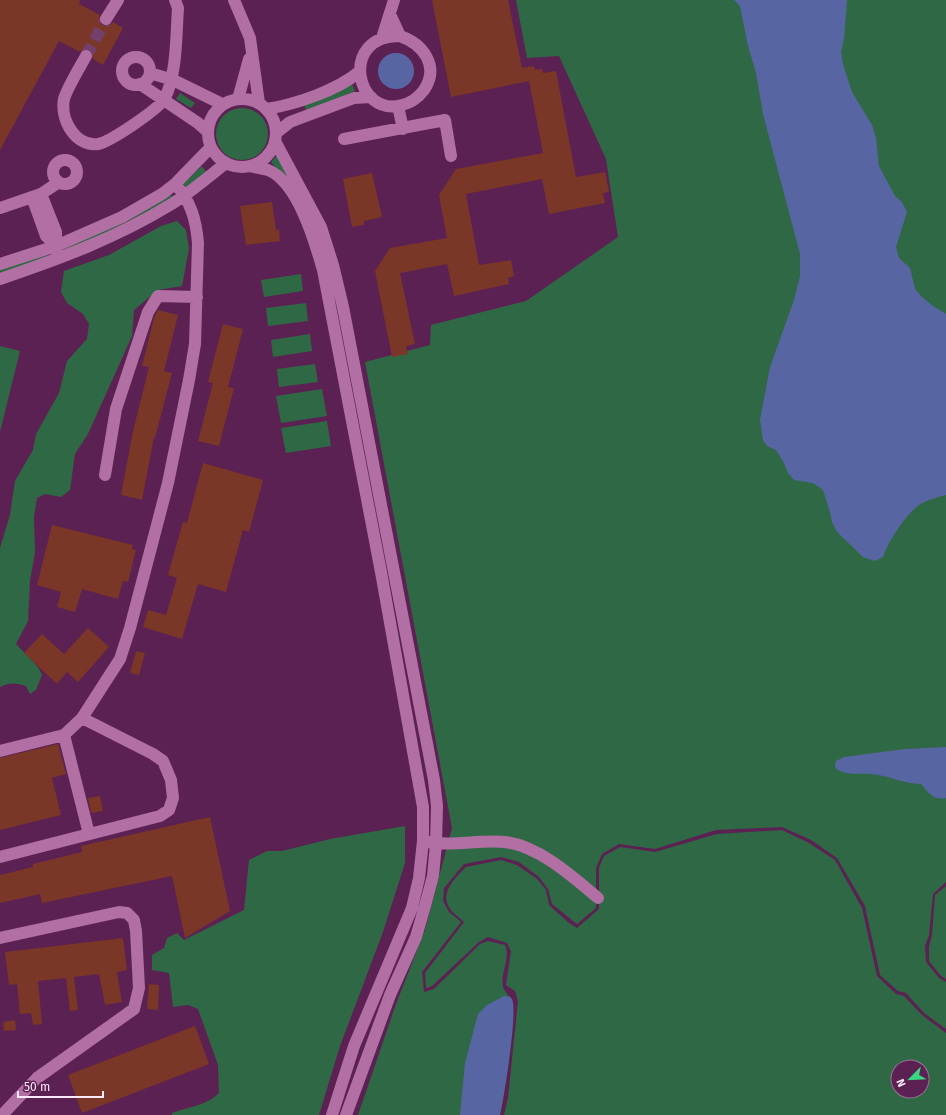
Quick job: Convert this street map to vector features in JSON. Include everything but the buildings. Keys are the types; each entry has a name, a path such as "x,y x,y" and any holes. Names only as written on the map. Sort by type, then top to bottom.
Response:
{"lane":[{"path":"106,19 118,0"},
{"path":"86,56 64,99 64,116 69,129 82,141 97,144 110,140 156,108 164,100 173,80 178,8 175,0"},
{"path":"234,0 250,38 250,52 263,106 274,120 276,137 321,227 333,265 343,307 434,780 437,806 433,876 416,937 390,995 346,1115"},
{"path":"382,38 394,0"},
{"path":"390,14 400,36"},
{"path":"400,36 412,40 423,49 429,62 430,74 427,86 420,96 410,103 398,106 379,102 371,97 363,85 359,72 362,59 368,48 382,38 400,36"},
{"path":"238,99 250,52"},
{"path":"132,57 142,58 148,64 150,73 145,82 140,84 131,84 124,79 121,70 124,61 132,57"},
{"path":"332,1115 354,1046 412,908 419,878 423,841 423,807 324,270 312,232 299,204 283,182 268,170 250,166 242,167 226,163 214,154 210,147 208,132 209,121 214,112 222,104 245,98 263,106 283,106 347,82 359,72"},
{"path":"150,73 173,80 222,104"},
{"path":"140,84 198,123 208,132"},
{"path":"250,166 266,157 272,150 276,137 290,122 354,98 371,97"},
{"path":"398,106 403,129"},
{"path":"344,139 445,120 451,156"},
{"path":"0,264 56,246 122,217 162,194 175,184 210,147"},
{"path":"0,279 61,259 130,228 185,195 226,163"},
{"path":"0,208 36,196 59,182"},
{"path":"0,751 64,735 82,718 120,659 130,628 168,483 195,344 197,228 190,204 185,195 175,184"},
{"path":"36,196 46,236 56,246 61,259"},
{"path":"105,475 116,409 148,312 158,296 197,296"},
{"path":"0,857 160,816 169,810 174,798 171,780 163,761 153,754 82,718"},
{"path":"64,735 89,834"},
{"path":"423,841 436,844 505,842 528,849 567,871 598,898"},
{"path":"0,938 119,912 127,913 134,920 136,931 139,988 134,1009 37,1078 2,1115"}],"green space":[{"path":"516,0 946,0 946,882 933,894 929,935 925,946 926,962 939,978 946,982 946,1029 924,1013 906,993 898,991 880,975 865,906 837,858 811,840 782,827 716,830 655,849 619,844 602,854 596,868 596,908 577,924 552,904 548,889 539,877 519,862 501,857 464,864 444,888 443,901 449,912 461,922 422,972 424,992 434,989 480,944 488,941 505,945 507,955 502,981 503,987 512,1002 513,1020 506,1082 500,1115 358,1115 396,1004 425,930 452,828 365,362 430,345 431,325 526,301 618,237 606,159 559,56 527,58"},
{"path":"352,84 355,91 307,112 304,105"},
{"path":"180,93 195,103 191,108 176,99"},
{"path":"242,108 252,110 260,116 266,124 268,134 266,144 260,152 252,158 242,160 232,158 224,152 218,144 216,134 218,124 224,116 232,110"},
{"path":"277,155 294,190 271,162"},
{"path":"202,166 206,172 187,189 183,184"},
{"path":"169,193 174,198 68,252 65,248"},
{"path":"177,221 186,230 189,249 182,286 158,290 134,310 132,336 88,434 75,454 70,490 61,497 45,494 37,498 34,517 35,552 30,581 28,621 16,644 38,667 42,675 36,690 30,694 26,686 19,684 3,685 0,687 0,548 10,515 15,481 33,450 36,434 59,393 67,361 87,339 89,324 83,314 67,303 61,292 64,271 109,255 161,226"},
{"path":"47,253 48,258 0,273 0,268"},
{"path":"301,274 303,291 264,297 261,280"},
{"path":"306,303 308,321 268,326 266,308"},
{"path":"310,334 312,351 273,357 271,340"},
{"path":"0,346 20,351 0,432"},
{"path":"315,364 318,382 279,387 277,369"},
{"path":"322,389 327,416 281,423 276,396"},
{"path":"327,421 331,446 286,453 281,428"},
{"path":"405,826 405,863 383,932 340,1046 319,1115 172,1115 172,1113 197,1106 208,1101 219,1093 218,1065 198,1009 188,1005 173,1007 169,973 152,970 152,955 164,948 167,938 177,933 184,940 244,910 249,860 267,851 282,851 330,839"},
{"path":"782,830 809,843 835,860 862,908 877,976 896,994 904,996 922,1015 946,1033 946,1115 504,1115 508,1098 518,1001 515,991 506,985 511,951 507,943 488,937 479,942 432,986 426,988 425,973 464,922 450,909 447,903 446,897 450,886 466,867 501,860 517,865 537,879 546,890 549,905 569,923 577,928 599,909 599,868 604,856 620,847 655,852 717,834"},
{"path":"946,886 946,979 941,976 929,961 929,947 932,935 935,895"}],"water":[{"path":"734,0 847,0 844,39 841,52 843,64 852,92 872,125 876,138 879,166 895,196 902,202 907,212 896,247 899,258 910,268 915,289 933,306 946,314 946,495 925,502 914,509 898,529 883,557 875,561 863,557 837,532 832,522 823,490 813,483 794,480 788,473 776,450 767,446 763,440 760,420 770,367 794,300 800,276 800,254 763,114 756,73 748,46 740,6"},
{"path":"400,53 409,58 413,64 413,78 409,84 400,89 392,89 383,84 379,78 378,67 383,58 389,54"},
{"path":"946,747 946,798 942,799 929,793 921,784 908,783 871,774 846,773 835,767 836,761 844,757 905,749"},
{"path":"504,996 512,999 513,1020 510,1055 500,1115 460,1115 465,1063 478,1014 487,1005"}],"tunnel":[{"path":"86,56 106,19"}]}
